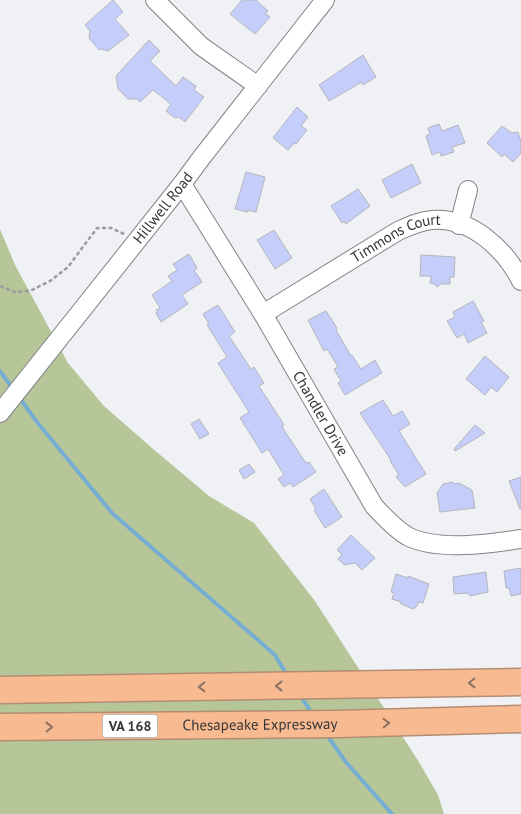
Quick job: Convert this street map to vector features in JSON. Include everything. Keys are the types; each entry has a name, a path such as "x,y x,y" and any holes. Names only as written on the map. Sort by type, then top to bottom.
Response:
{"highway":[{"path":"0,690 521,682"},
{"name":"Chesapeake Expressway","path":"0,728 337,724 521,719"}],"street":[{"path":"155,0 201,46 258,86"},
{"name":"Hillwell Road","path":"0,413 325,0"},
{"name":"Chandler Drive","path":"182,184 263,314 374,506 388,521 409,537 438,544 472,544 521,539"},
{"path":"459,225 468,190"},
{"name":"Timmons Court","path":"263,314 398,231 411,225 432,220 446,221 459,225 478,233 490,241 514,266 521,281"}],"path":[{"path":"0,286 15,292 30,291 50,281 68,267 97,228 111,228 136,241"}],"green space":[{"path":"0,229 15,265 68,363 104,406 152,448 209,496 254,523 315,601 419,762 438,795 444,814 0,814"}],"building":[{"path":"113,0 123,12 115,19 129,35 108,51 99,50 89,38 90,31 85,25"},
{"path":"242,0 256,0 268,11 265,13 270,17 255,34 230,14"},
{"path":"149,40 160,51 150,61 176,86 183,77 196,86 194,90 204,97 185,122 179,117 175,118 166,111 171,104 153,90 140,102 137,99 128,99 118,89 116,76"},
{"path":"363,55 376,77 363,85 362,82 329,101 319,85"},
{"path":"297,107 308,117 301,126 307,130 296,144 294,143 288,150 273,138"},
{"path":"439,124 442,131 458,125 465,143 452,147 454,152 441,156 440,152 432,155 426,136 430,134 428,128"},
{"path":"502,126 512,133 518,132 521,142 521,153 513,162 504,154 502,157 487,143"},
{"path":"412,164 421,183 391,198 382,180"},
{"path":"246,172 265,177 256,212 235,209"},
{"path":"358,189 370,206 346,224 344,221 342,223 331,206"},
{"path":"274,230 292,258 275,269 257,240"},
{"path":"189,254 197,268 194,270 202,282 182,295 188,304 161,322 156,313 158,312 156,310 160,308 152,295 172,281 168,276 177,270 173,264"},
{"path":"421,255 455,257 454,277 450,277 450,284 441,284 437,287 430,283 431,276 420,276"},
{"path":"473,301 484,321 481,322 487,333 468,343 464,334 457,338 447,321 455,317 453,312"},
{"path":"218,305 235,332 229,336 251,369 254,367 264,383 259,386 284,425 282,426 284,430 306,463 309,462 316,472 293,487 290,483 284,487 278,479 284,475 268,449 262,453 240,418 249,412 218,363 227,357 207,325 209,324 203,314"},
{"path":"326,311 351,356 361,369 375,360 382,373 345,395 338,383 341,381 334,369 338,367 327,349 324,351 308,320"},
{"path":"485,356 509,377 497,392 491,387 485,395 466,379"},
{"path":"383,400 393,416 402,411 410,424 399,431 426,474 405,487 396,477 399,475 391,460 360,413"},
{"path":"199,419 209,434 200,439 191,424"},
{"path":"475,425 485,433 455,451 454,449"},
{"path":"249,464 255,472 244,479 239,470"},
{"path":"521,477 521,509 520,509 509,481"},
{"path":"453,482 472,490 475,508 440,512 437,493 443,484"},
{"path":"324,489 342,517 325,528 314,510 316,509 310,499"},
{"path":"351,535 375,558 362,570 355,563 344,565 338,559 342,554 337,550"},
{"path":"521,568 521,594 511,596 509,588 506,588 504,571"},
{"path":"486,572 488,592 470,596 467,593 454,594 453,577"},
{"path":"396,574 408,578 408,576 429,584 423,603 419,602 413,609 392,599 394,593 391,592"}],"waterway":[{"path":"0,371 13,389"},
{"path":"19,397 37,422 112,513 275,655 288,677"},
{"path":"300,695 313,715"},
{"path":"327,735 345,761 392,814"}]}
